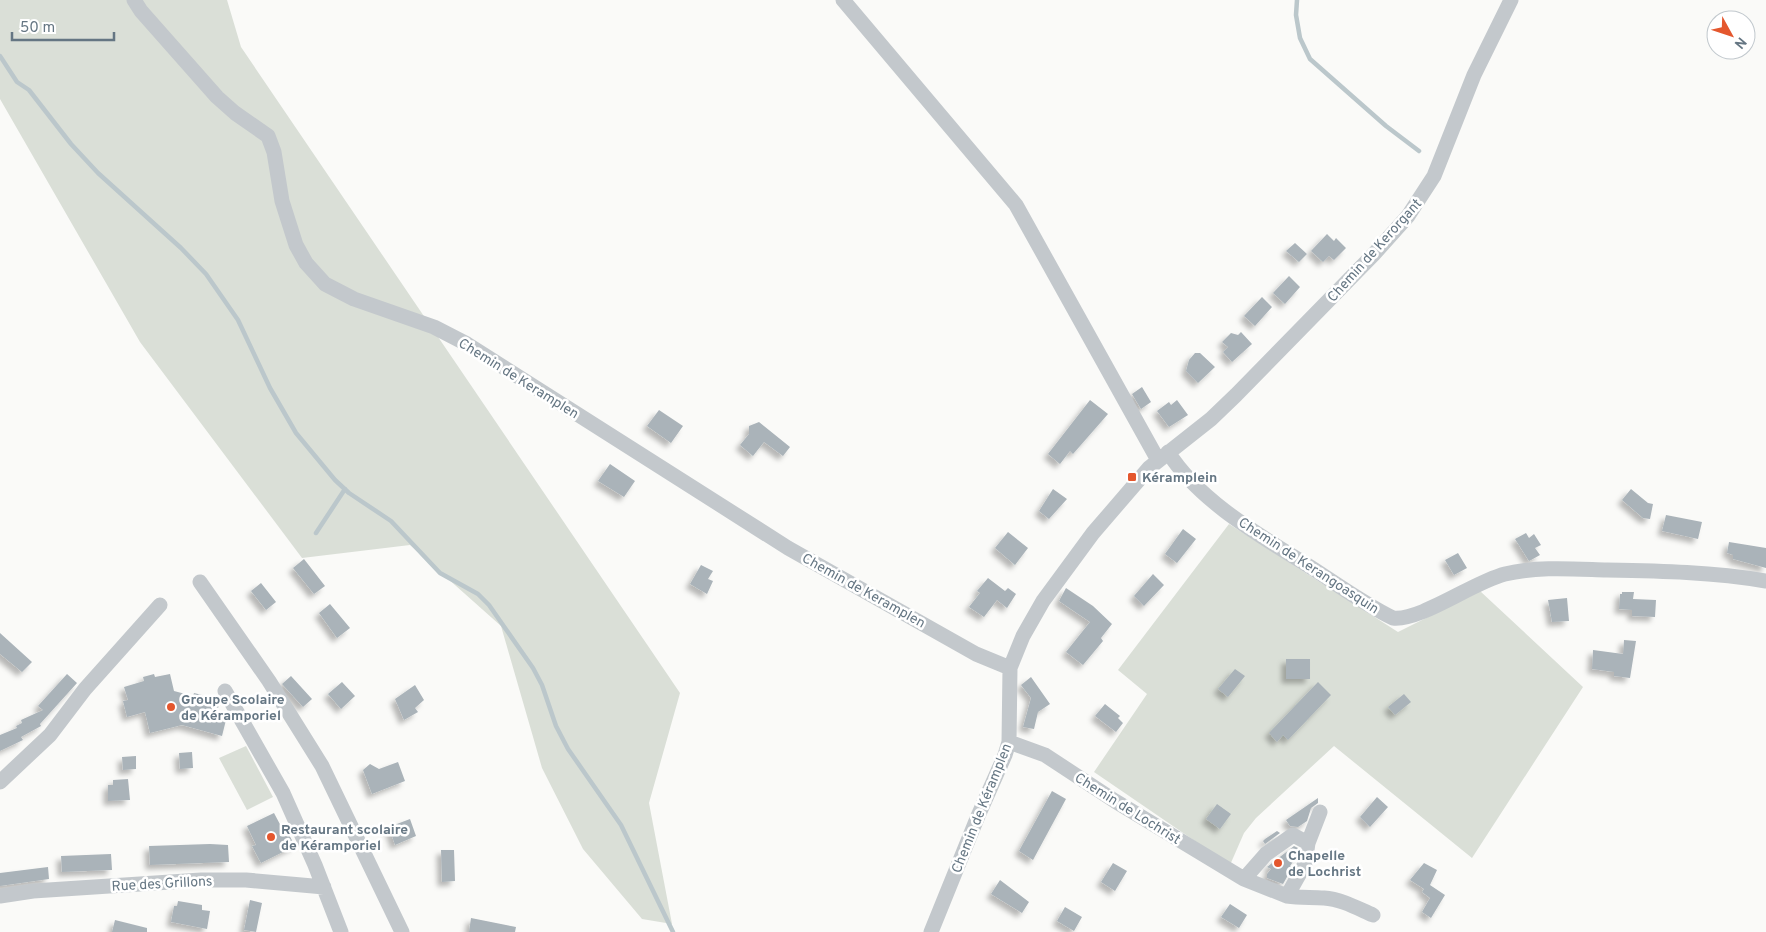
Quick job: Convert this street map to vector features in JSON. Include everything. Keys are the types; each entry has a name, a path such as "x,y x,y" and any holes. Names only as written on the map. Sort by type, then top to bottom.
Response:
{"street":[{"name":"Chemin de Keramplen","path":"134,0 140,11 217,97 235,113 268,136 274,152 282,201 296,245 306,263 325,284 354,299 434,327 467,344 780,543 976,654 1010,668"},
{"name":"Chemin de Kerangoasquin","path":"843,0 1016,204 1163,456 1236,518 1280,549 1393,618 1412,616 1488,580 1516,572 1562,569 1699,572 1766,581"},
{"name":"Chemin de Kerorgant","path":"1163,456 1211,419 1236,395 1374,254 1413,209 1434,176 1474,75 1511,0"},
{"name":"Chemin de Kéramplen","path":"931,932 1009,742 1010,668 1029,624 1063,571 1131,487 1163,456"},
{"path":"200,582 269,681 322,766 402,932"},
{"path":"0,782 50,735 85,689 160,605"},
{"path":"225,691 283,792 324,887 341,932"},
{"name":"Chemin de Lochrist","path":"1009,742 1045,755 1115,801 1244,879 1288,896 1308,899 1326,898 1348,903 1373,915"},
{"path":"1288,896 1305,864 1308,842 1320,812"},
{"path":"1244,879 1266,854 1293,835 1308,842"},
{"name":"Rue des Grillons","path":"0,896 33,891 201,880 246,880 324,887"}],"shaded area":[{"path":"0,0 227,0 241,47 680,693 649,803 672,924 642,919 583,849 542,768 501,626 410,545 302,558 140,342 0,99"},
{"path":"1229,524 1398,632 1480,591 1583,687 1472,858 1334,746 1256,818 1244,833 1230,865 1094,772 1147,694 1118,670"},
{"path":"246,746 273,797 247,810 219,758"}],"building":[{"path":"1327,234 1334,241 1336,238 1346,248 1334,260 1329,256 1323,262 1311,251"},
{"path":"1295,243 1307,254 1299,262 1286,251"},
{"path":"1289,276 1300,287 1285,304 1273,293"},
{"path":"1262,297 1272,307 1255,326 1244,316"},
{"path":"1241,332 1252,344 1232,362 1223,352 1228,347 1222,342 1231,333 1238,335"},
{"path":"1195,353 1200,353 1215,367 1198,383 1186,371 1189,360"},
{"path":"1142,387 1151,402 1141,409 1132,394"},
{"path":"1090,400 1108,414 1073,454 1070,451 1060,464 1048,454"},
{"path":"1177,400 1188,415 1169,427 1157,411 1169,402 1171,405"},
{"path":"659,410 683,426 671,443 647,426"},
{"path":"759,422 790,447 783,456 764,442 753,456 740,445 749,434 749,426"},
{"path":"610,464 635,481 624,497 598,481"},
{"path":"1053,489 1067,499 1049,519 1039,511"},
{"path":"1631,489 1648,503 1653,504 1650,519 1643,518 1622,500"},
{"path":"1666,515 1702,522 1698,539 1662,531"},
{"path":"1183,529 1196,539 1177,563 1165,554"},
{"path":"1008,532 1028,548 1015,565 995,548"},
{"path":"1526,533 1529,538 1534,534 1541,545 1535,548 1540,555 1529,561 1515,539"},
{"path":"1729,542 1766,548 1766,568 1733,559 1733,555 1727,553"},
{"path":"1458,553 1467,568 1454,575 1445,560"},
{"path":"304,559 325,586 314,594 293,568"},
{"path":"701,565 713,571 708,579 713,581 707,594 690,584"},
{"path":"1153,574 1164,585 1144,606 1134,596"},
{"path":"988,578 1005,591 1008,588 1016,594 1007,608 997,600 984,617 969,607 980,593 977,591"},
{"path":"261,583 276,602 266,610 251,591"},
{"path":"1066,588 1093,606 1112,624 1101,638 1103,641 1083,665 1066,652 1090,622 1059,601"},
{"path":"1622,592 1634,592 1633,599 1656,600 1655,617 1632,616 1632,610 1619,609 1620,594"},
{"path":"1567,598 1569,621 1552,622 1548,600"},
{"path":"330,604 350,628 337,638 319,613"},
{"path":"0,633 32,662 22,672 0,654"},
{"path":"1624,640 1636,641 1630,678 1614,676 1614,672 1592,669 1593,650 1623,654"},
{"path":"1286,659 1310,659 1310,679 1286,679"},
{"path":"1235,669 1245,676 1228,697 1218,689"},
{"path":"67,674 77,683 40,724 41,726 21,737 23,740 0,751 0,735 17,728 16,726 22,723 21,720 43,710 38,706"},
{"name":"Groupe Scolaire de Kéramporiel","path":"154,674 155,677 170,674 174,691 193,696 194,693 206,696 205,700 219,704 216,717 226,720 222,736 182,725 150,733 145,712 127,717 123,701 128,700 124,687 144,681 143,677"},
{"path":"291,676 312,699 303,707 282,684"},
{"path":"1031,677 1050,704 1038,712 1034,729 1023,727 1031,698 1021,685"},
{"path":"342,682 355,696 341,709 328,694"},
{"path":"1318,682 1331,695 1288,740 1283,735 1277,742 1269,733"},
{"path":"415,685 424,700 415,708 418,712 404,720 395,699"},
{"path":"1404,694 1411,702 1395,715 1388,707"},
{"path":"1105,704 1120,716 1118,718 1123,723 1116,732 1095,716"},
{"path":"192,752 193,768 180,769 179,753"},
{"path":"136,756 136,769 123,770 122,757"},
{"path":"398,762 405,781 372,794 363,770 370,764 379,769"},
{"path":"128,779 130,800 108,801 108,785 113,785 113,780"},
{"path":"1052,791 1066,799 1033,860 1019,851"},
{"path":"1377,797 1388,807 1370,827 1360,817"},
{"path":"1318,798 1318,803 1311,808 1307,821 1298,827 1290,826 1286,820"},
{"path":"1217,804 1231,814 1220,829 1206,819"},
{"name":"Restaurant scolaire de Kéramporiel","path":"274,813 283,830 286,829 295,846 261,863 252,846 256,845 247,826"},
{"path":"410,819 416,836 395,845 389,827"},
{"path":"1277,831 1280,833 1265,844 1263,841"},
{"path":"228,845 229,862 150,865 149,846"},
{"name":"Chapelle de Lochrist","path":"1294,846 1298,848 1297,856 1290,866 1292,868 1283,884 1267,878 1267,874 1271,869 1267,867"},
{"path":"441,850 454,850 455,881 442,882"},
{"path":"111,854 112,870 62,872 61,856"},
{"path":"1113,863 1127,871 1115,891 1101,882"},
{"path":"1424,863 1437,870 1430,885 1445,895 1431,918 1422,912 1430,898 1422,892 1424,889 1410,880"},
{"path":"48,867 49,879 0,886 0,873"},
{"path":"1000,880 1029,902 1022,913 991,894"},
{"path":"250,900 262,903 256,932 244,930"},
{"path":"178,901 202,905 202,910 210,911 207,929 171,922 174,906 177,906"},
{"path":"1230,904 1247,915 1239,928 1221,917"},
{"path":"1065,907 1082,917 1074,931 1057,921"},
{"path":"471,918 516,927 515,932 469,932"},
{"path":"115,920 147,928 147,932 112,932"}],"waterway":[{"path":"1297,0 1296,15 1300,38 1310,59 1386,126 1419,151"},
{"path":"0,56 17,82 29,90 71,144 98,173 181,248 206,274 238,320 270,388 296,433 335,480 349,493 391,521 440,573 478,594 489,605 533,668 542,685 556,726 568,749 621,825 673,932"},
{"path":"316,533 345,489"}],"place":[{"name":"Kéramplein","path":"1132,477"},
{"name":"Groupe Scolaire de Kéramporiel","path":"171,707"},
{"name":"Restaurant scolaire de Kéramporiel","path":"271,837"},
{"name":"Chapelle de Lochrist","path":"1278,863"}]}
